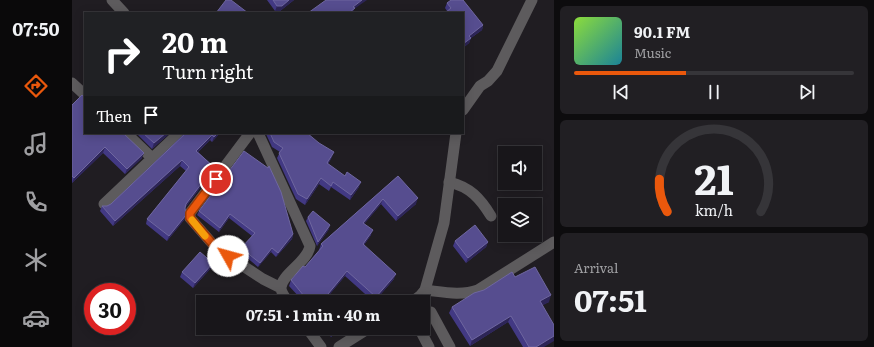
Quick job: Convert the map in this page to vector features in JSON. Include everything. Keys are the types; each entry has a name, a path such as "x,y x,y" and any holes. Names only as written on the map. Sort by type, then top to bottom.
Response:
{"street":[{"path":"112,0 123,12"},
{"path":"464,109 480,86 488,81 497,71 532,0"},
{"path":"72,83 84,94"},
{"path":"127,134 152,158"},
{"path":"104,204 178,134"},
{"path":"249,134 190,213 190,218 217,249 263,279 281,288"},
{"path":"258,134 310,246 307,255 283,282 281,288 284,295"},
{"path":"421,295 425,290 444,224 456,134"},
{"path":"449,182 460,185 472,191 485,206 491,216"},
{"path":"425,290 461,294 470,293 478,290 554,242"},
{"path":"431,312 450,347"},
{"path":"312,335 321,347"},
{"path":"339,347 358,335"},
{"path":"423,335 429,347"}],"building":[{"path":"226,0 231,0 247,12 217,12"},
{"path":"273,0 289,0 282,6 277,6"},
{"path":"326,0 362,0 353,7 355,8 350,12 309,12"},
{"path":"451,0 463,0 483,25 469,36 471,38 464,43 464,12 446,12 451,8 447,3"},
{"path":"82,95 84,97 84,134 124,134 144,153 127,169 105,147 74,178 72,176 72,105"},
{"path":"144,134 165,134 154,143"},
{"path":"185,134 217,134 214,137 212,135 196,151 214,167 186,204 186,215 169,236 147,219 189,167 182,160 115,221 102,206 111,204"},
{"path":"270,134 308,134 319,143 334,152 327,163 345,176 347,172 361,182 351,195 333,182 331,186 321,178 307,199 298,194 279,153 283,148 274,142"},
{"path":"244,151 268,168 269,166 281,192 293,234 278,253 272,248 260,263 241,248 255,233 230,214 220,228 199,211"},
{"path":"398,176 418,198 398,216 383,199 363,223 373,230 363,244 396,274 378,295 374,295 347,271 328,294 329,295 303,295 291,280 303,266 305,267 323,246 321,244"},
{"path":"313,211 330,225 318,242 308,217"},
{"path":"475,225 488,242 468,258 455,241"},
{"path":"200,252 213,263 195,283 182,272"},
{"path":"535,267 551,295 540,301 554,325 554,336 536,347 529,347 511,316 472,340 452,307 474,293 484,290 512,272 515,277"}],"slow traffic":[{"path":"192,220 205,236"}],"route":[{"path":"216,179 190,213 190,218 217,249 228,256"}]}
